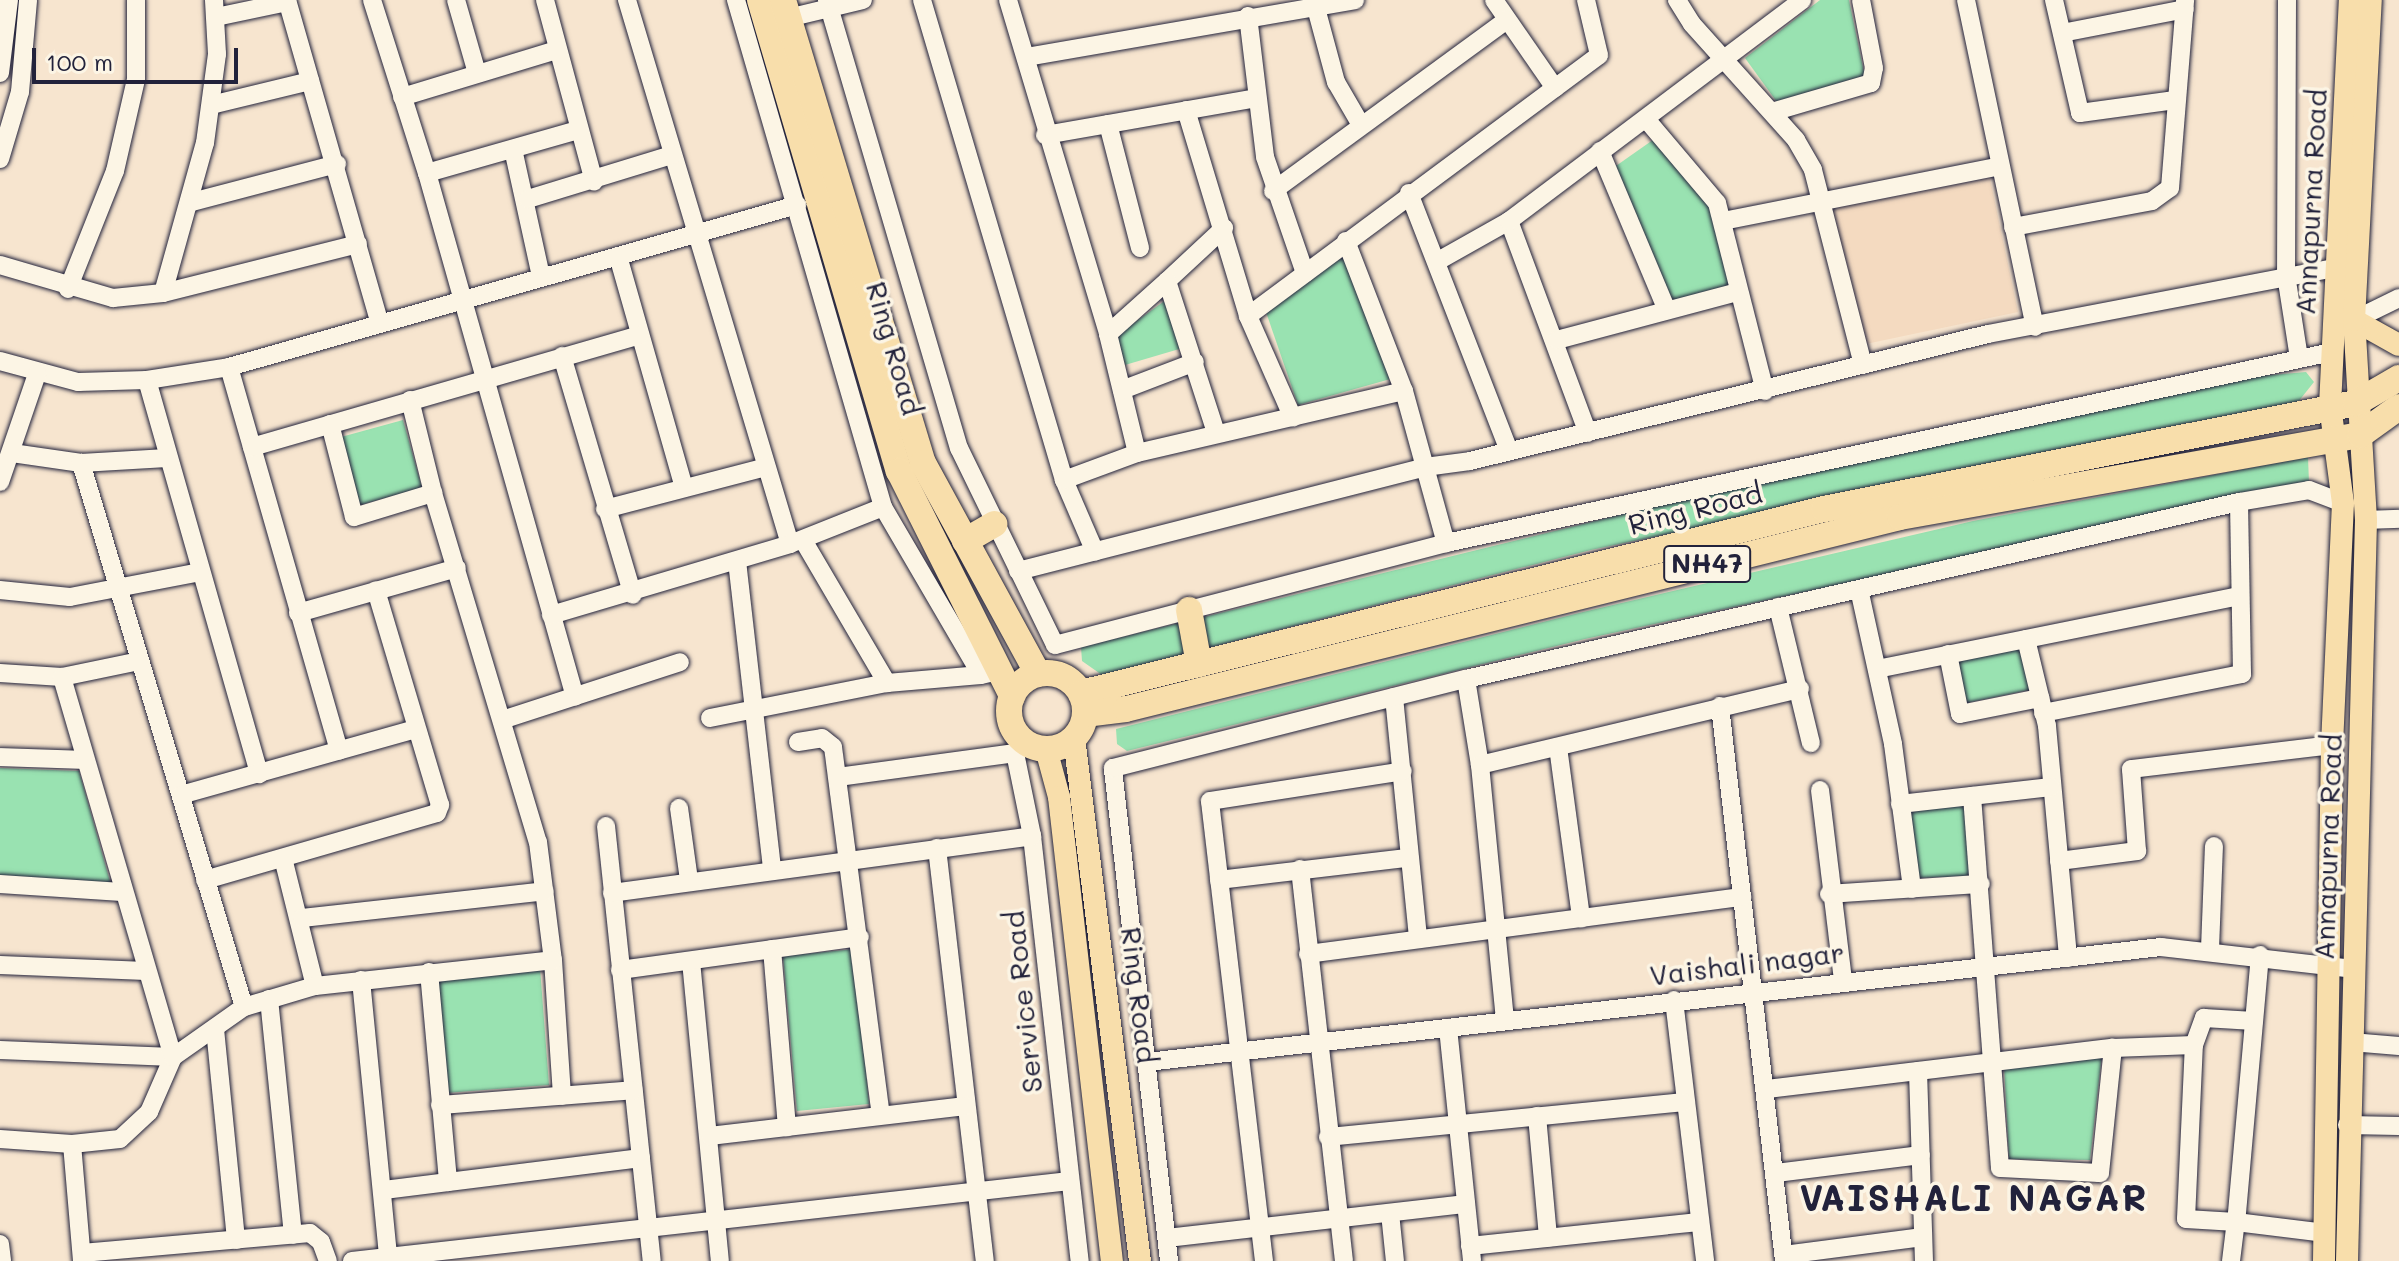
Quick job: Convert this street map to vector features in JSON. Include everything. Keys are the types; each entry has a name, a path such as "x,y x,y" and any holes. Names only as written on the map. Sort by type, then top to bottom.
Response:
{"highway":[{"name":"Ring Road","path":"762,9 923,463 1038,674"},
{"name":"Ring Road","path":"762,9 899,471 990,673 1012,696"},
{"path":"2356,403 2399,378"},
{"name":"Ring Road","path":"1083,703 1199,664 1824,509 2356,403"},
{"path":"2360,435 2399,407"},
{"name":"Ring Road","path":"1083,703 1126,709 1900,517 2360,435"},
{"path":"965,541 994,524"},
{"path":"1189,610 1199,664"},
{"path":"1038,674 1060,675 1083,703 1074,738 1030,748 1011,723 1012,696 1038,674"}],"main road":[{"name":"Annapurna Road","path":"2324,1261 2332,745 2343,503 2330,406 2350,0"},
{"name":"Annapurna Road","path":"2347,1261 2347,1125 2366,520 2356,403 2354,320 2371,0"},
{"path":"2354,320 2399,345"},
{"name":"Ring Road","path":"1074,738 1140,1261"},
{"name":"Ring Road","path":"1030,748 1059,797 1112,1261"}],"street":[{"path":"0,73 9,0"},
{"path":"0,159 20,92 28,0"},
{"path":"68,289 115,171 136,79 136,0"},
{"path":"372,0 427,173 575,697"},
{"path":"456,0 477,73"},
{"path":"545,0 594,181"},
{"path":"627,0 766,467 797,542 887,683"},
{"path":"710,718 887,683 990,673 883,507 797,205 762,9 863,0"},
{"path":"922,0 1064,480 1095,552"},
{"path":"1008,0 1045,135 1108,334 1137,453"},
{"path":"1026,57 1248,16 1355,0"},
{"path":"1494,0 1555,88"},
{"path":"1248,316 1409,193 1599,55 1586,0"},
{"path":"1677,0 1722,57 1772,112 1813,170 1863,365"},
{"path":"1438,261 1509,221 1646,119 1722,57 1802,0"},
{"path":"1772,112 1871,83 1874,68 1861,0"},
{"path":"1966,0 2035,327"},
{"path":"2054,0 2082,114 2175,100"},
{"path":"2287,0 2286,275 2299,358"},
{"path":"163,293 192,202 211,105 215,8 287,1 337,164 379,320"},
{"path":"828,4 959,448 1055,645 1446,543 2332,352"},
{"path":"2013,227 2164,194 2173,180 2175,100 2185,4 2062,33"},
{"path":"1316,8 1336,82 1361,125"},
{"path":"1248,16 1256,98 1273,191 1305,273"},
{"path":"1273,191 1507,20"},
{"path":"402,97 557,50"},
{"path":"211,105 310,81"},
{"path":"1045,135 1256,98"},
{"path":"1186,110 1248,316 1293,418"},
{"path":"1646,119 1704,184 1723,221 1738,292 1765,391"},
{"path":"1108,124 1140,248"},
{"path":"427,173 578,130"},
{"path":"513,149 528,199 541,276"},
{"path":"1600,151 1666,308"},
{"path":"528,199 672,155"},
{"path":"192,202 337,164"},
{"path":"1723,221 1822,204 2000,166"},
{"path":"1409,193 1438,261 1509,451"},
{"path":"0,361 37,374 78,382 147,380 229,367 379,320 462,301 797,205"},
{"path":"1509,221 1557,340 1588,433"},
{"path":"1108,334 1224,228"},
{"path":"1346,241 1404,391 1446,543"},
{"path":"0,265 68,289 113,298 163,293 358,244"},
{"path":"618,256 684,488"},
{"path":"1018,571 1425,467 1588,433 1863,365 2286,275 2338,267"},
{"path":"1167,281 1216,433"},
{"path":"1557,340 1666,308 1738,292"},
{"path":"2354,320 2399,298"},
{"path":"252,447 639,335"},
{"path":"562,356 633,595"},
{"path":"1122,390 1195,362"},
{"path":"229,367 339,751"},
{"path":"0,482 37,374"},
{"path":"147,380 259,774"},
{"path":"1064,480 1137,453 1404,391"},
{"path":"410,400 433,493 538,842 553,960 562,1096"},
{"path":"330,424 354,517 433,493"},
{"path":"12,453 81,463 167,458"},
{"path":"81,463 244,1007"},
{"path":"605,509 766,467"},
{"path":"1169,1261 1113,768 1466,679 2239,502 2309,490 2343,503"},
{"path":"1948,654 1960,714 2042,706 2242,674 2239,502"},
{"path":"551,615 633,595 797,542 883,507"},
{"path":"2366,520 2399,519"},
{"path":"737,561 772,869"},
{"path":"298,613 457,568"},
{"path":"0,590 70,597 200,572"},
{"path":"1859,589 1877,669 1912,889"},
{"path":"205,880 437,813 440,805 376,590"},
{"path":"1877,669 2239,596"},
{"path":"1778,607 1811,743"},
{"path":"2026,639 2042,706 2068,958"},
{"path":"0,673 62,677 139,661"},
{"path":"502,720 680,662"},
{"path":"62,677 122,892 173,1057"},
{"path":"1466,679 1480,765 1505,1020"},
{"path":"1480,765 1800,689"},
{"path":"1394,697 1403,771 1407,858 1418,939"},
{"path":"1720,706 1756,989 1784,1258 1834,1254 1923,1237"},
{"path":"181,795 416,729"},
{"path":"798,742 828,739 838,777 851,859 881,1115"},
{"path":"2059,861 2137,851 2131,769 2332,745"},
{"path":"1558,747 1581,918"},
{"path":"838,777 1030,748"},
{"name":"Service Road","path":"1030,748 1032,836 1080,1261"},
{"path":"0,757 85,760"},
{"path":"1264,1261 1210,801 1403,771"},
{"path":"1900,804 2051,787"},
{"path":"1820,790 1829,894 1843,979"},
{"path":"1972,796 2000,1168 2100,1173 2113,1048"},
{"path":"679,808 689,880"},
{"path":"606,826 652,1261"},
{"path":"612,893 689,880 1032,836"},
{"path":"2210,949 2214,846"},
{"path":"937,848 985,1261"},
{"path":"283,858 302,918 315,986"},
{"path":"1219,880 1407,858"},
{"path":"1300,869 1316,1040 1344,1261"},
{"path":"0,884 122,892"},
{"path":"1829,894 1981,884"},
{"path":"302,918 545,891"},
{"path":"1308,954 1742,897"},
{"path":"620,970 860,937"},
{"name":"Vaishali nagar","path":"1147,1062 1843,979 2161,947 2210,949 2353,969"},
{"path":"772,949 787,1127"},
{"path":"2231,1261 2260,955"},
{"path":"0,1139 72,1144 120,1139 133,1132 149,1112 173,1057 244,1007 315,986 553,960"},
{"path":"691,961 720,1261"},
{"path":"0,965 146,971"},
{"path":"429,972 448,1182"},
{"path":"361,980 384,1190 388,1257"},
{"path":"269,999 293,1235"},
{"path":"1674,1000 1683,1102 1705,1261"},
{"path":"2254,1021 2204,1018 2194,1045 2186,1219 2325,1233"},
{"path":"1448,1028 1471,1254 1548,1238 1699,1222"},
{"path":"215,1029 236,1240"},
{"path":"2351,1042 2399,1046"},
{"path":"1767,1089 2113,1048 2194,1045"},
{"path":"0,1050 173,1057"},
{"path":"1918,1071 1924,1261"},
{"path":"440,1105 633,1090"},
{"path":"1328,1137 1683,1102"},
{"path":"710,1136 965,1106"},
{"path":"1537,1116 1548,1238"},
{"path":"2347,1125 2399,1126"},
{"path":"72,1144 82,1257 236,1240 317,1235 328,1261"},
{"path":"1776,1173 1921,1155"},
{"path":"384,1190 641,1158"},
{"path":"352,1261 481,1254 649,1228 1070,1181"},
{"path":"1167,1238 1466,1204"},
{"path":"1390,1213 1395,1261"},
{"path":"0,1244 2,1261"}],"shaded area":[{"path":"1989,174 2018,312 1861,345 1832,207"}],"green space":[{"path":"1820,0 1849,0 1866,82 1779,105 1745,58"},
{"path":"1660,135 1702,182 1734,288 1671,302 1613,168"},
{"path":"1349,252 1394,378 1298,405 1266,312"},
{"path":"1170,297 1186,347 1125,365 1117,335"},
{"path":"2306,372 2314,382 2298,402 1591,550 1102,675 1082,661 1081,647 1775,477 2260,376"},
{"path":"403,420 422,488 360,505 341,437"},
{"path":"2308,457 2309,483 1585,639 1127,751 1117,744 1116,729 1583,612 1973,521"},
{"path":"2020,645 2029,690 1966,703 1956,658"},
{"path":"0,768 79,771 111,885 0,878"},
{"path":"1966,801 1974,876 1915,878 1906,811"},
{"path":"855,949 869,1104 797,1111 783,956"},
{"path":"540,968 549,1085 446,1093 437,976"},
{"path":"2102,1054 2090,1160 2009,1159 2004,1066"}],"district":[{"name":"VAISHALI NAGAR","path":"1974,1197"}]}
